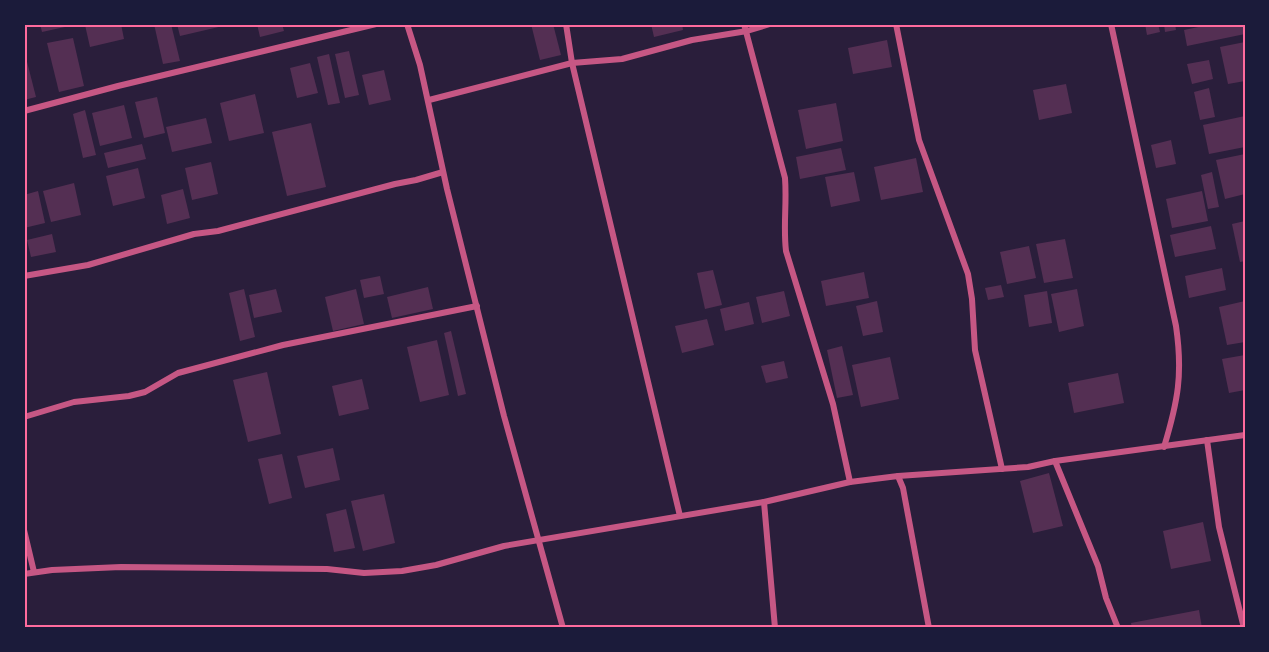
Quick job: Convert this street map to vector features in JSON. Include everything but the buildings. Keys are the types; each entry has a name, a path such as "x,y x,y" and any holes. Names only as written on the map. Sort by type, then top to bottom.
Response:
{"street":[{"path":"24,111 376,24"},
{"path":"407,24 429,100 443,172 504,416 563,628"},
{"path":"566,24 572,63 680,516"},
{"path":"429,100 572,63 622,59 745,27 770,24"},
{"path":"896,24 919,140 968,274 975,350 1002,469"},
{"path":"1111,24 1176,326 1180,355 1178,394 1164,447"},
{"path":"745,27 784,178 787,201 784,228 786,251 833,404 850,482"},
{"path":"24,276 88,265 194,234 218,231 443,172"},
{"path":"24,417 74,402 145,392 178,373 283,345 477,306"},
{"path":"24,574 121,567 327,569 364,573 391,572 436,565 504,546 764,502 850,482 898,476 1002,469 1245,435"},
{"path":"1207,440 1219,527 1244,628"},
{"path":"1055,461 1098,566 1106,598 1118,628"},
{"path":"898,476 903,488 929,628"},
{"path":"764,502 775,628"},
{"path":"24,530 34,572"}],"shaded area":[{"path":"24,24 1245,24 1245,628 24,628"}]}
